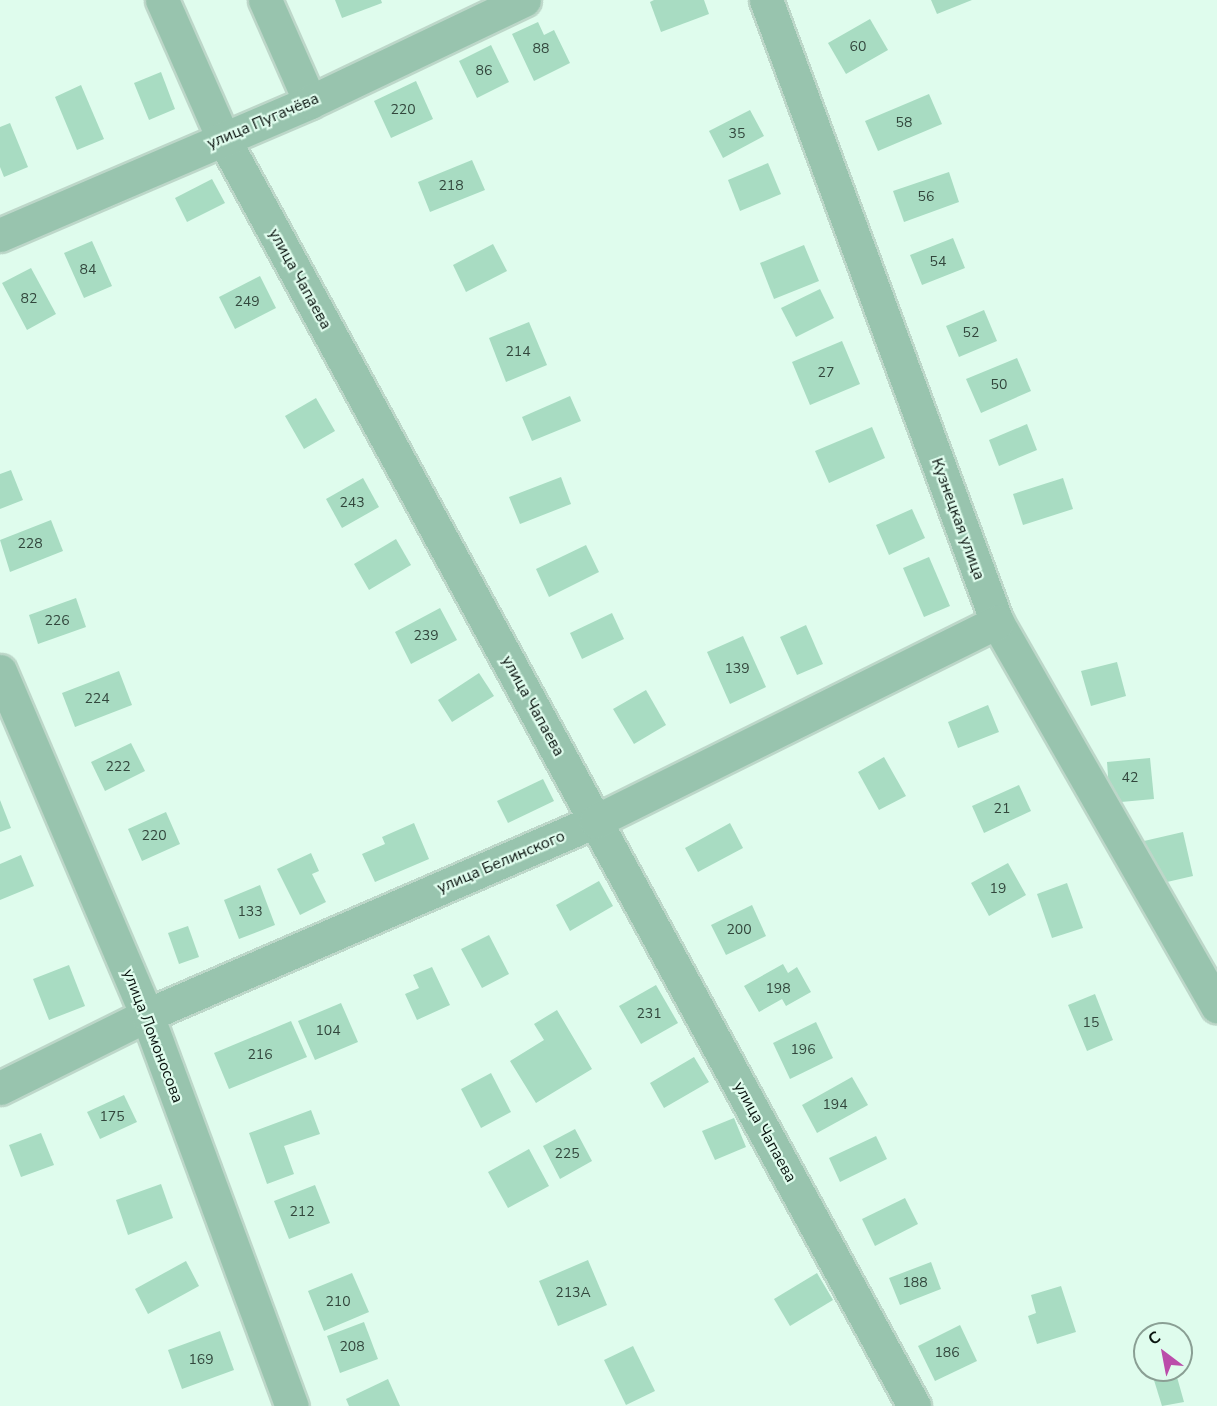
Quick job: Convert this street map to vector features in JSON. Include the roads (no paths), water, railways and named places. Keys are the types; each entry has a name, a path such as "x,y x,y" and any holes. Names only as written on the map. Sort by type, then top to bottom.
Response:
{"street":[{"name":"улица Чапаева","path":"162,0 223,138 914,1406"},
{"path":"265,0 310,102"},
{"name":"улица Пугачёва","path":"0,236 310,102 524,0"},
{"name":"Кузнецкая улица","path":"766,0 997,622 1217,1006"},
{"name":"улица Белинского","path":"0,1088 147,1015 596,821 997,622"},
{"name":"улица Ломоносова","path":"0,671 147,1015 292,1406"}]}
